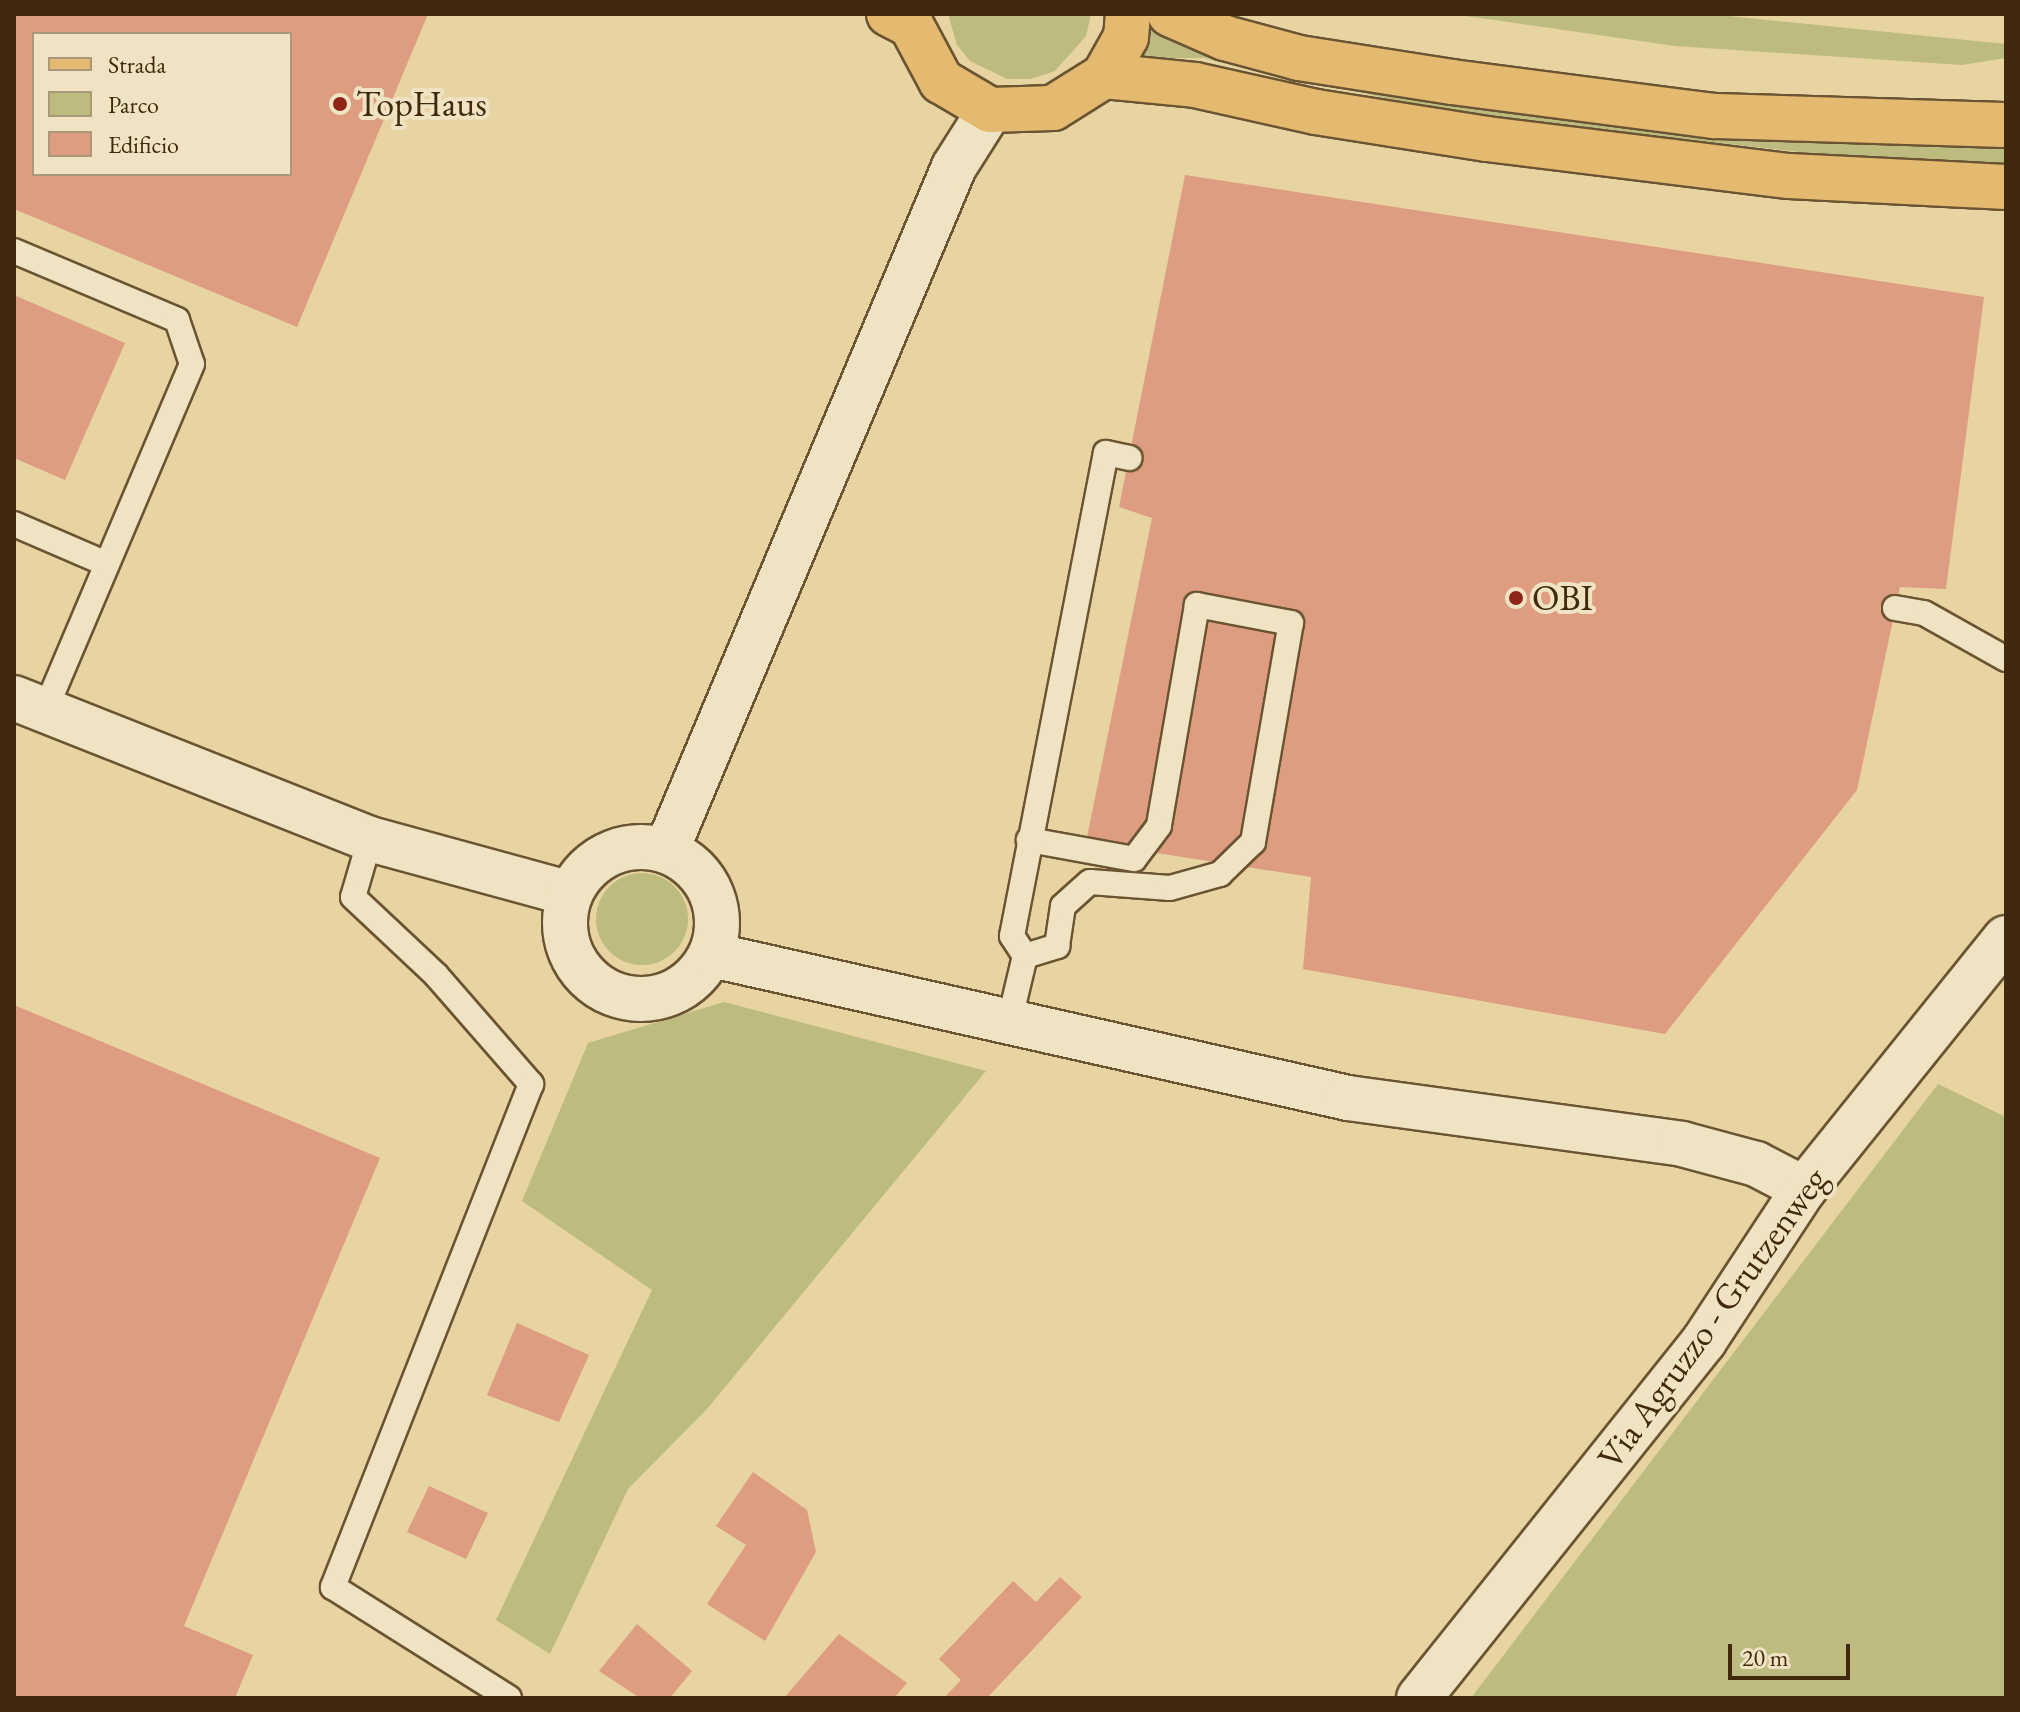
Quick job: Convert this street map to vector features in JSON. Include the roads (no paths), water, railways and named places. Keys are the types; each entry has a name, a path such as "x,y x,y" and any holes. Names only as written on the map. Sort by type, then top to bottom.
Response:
{"main road":[{"path":"905,18 941,81 990,110 1053,108 1104,76 1126,37 1128,14"},
{"path":"1170,14 1225,38 1299,58 1452,82 1715,116 2006,125"},
{"path":"1235,14 1452,82"},
{"path":"1104,76 1195,85 1316,112 1577,150 1789,176 2006,187"}],"street":[{"path":"667,849 954,167 990,110"},
{"path":"29,705 370,839 568,893"},
{"path":"625,846 667,849 700,872 718,908 712,955 688,985 653,999 614,996 583,976 563,937 568,893 587,866 625,846"},
{"name":"Via Agruzzo - Grutzenweg","path":"1419,1698 1704,1341 1804,1189 2006,938"},
{"path":"712,955 1348,1098 1682,1144 1756,1164 1804,1189"}],"lane":[{"path":"14,251 177,320 192,364 107,564 29,705"},
{"path":"1009,1023 1025,956 1012,936 1106,453 1129,458"},
{"path":"14,524 107,564"},
{"path":"1025,956 1057,946 1063,906 1090,882 1170,888 1220,874 1253,842 1291,623 1197,605 1159,826 1134,859 1029,840"},
{"path":"1895,608 1924,613 2006,659"},
{"path":"370,839 353,897 436,975 531,1084 333,1587 509,1698"}],"place":[{"name":"TopHaus","path":"340,104"},
{"name":"OBI","path":"1516,598"}]}
